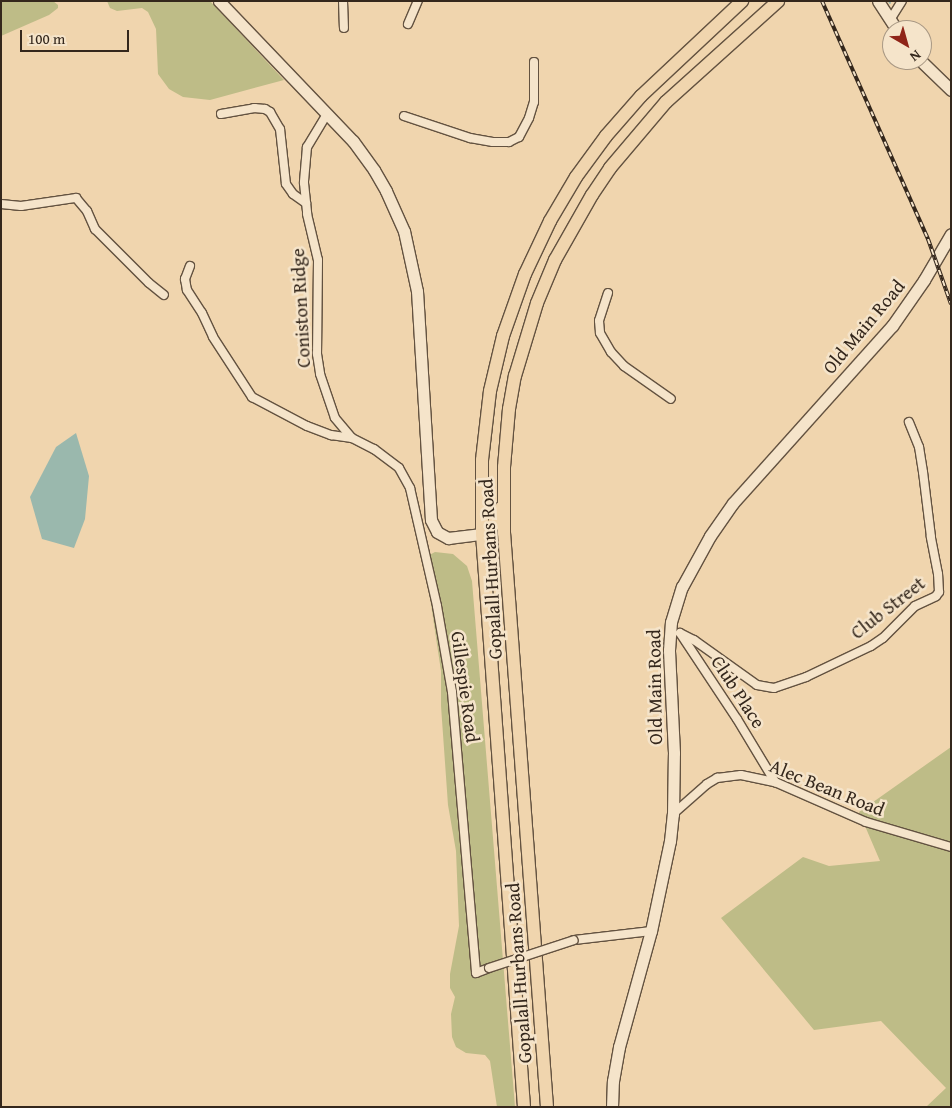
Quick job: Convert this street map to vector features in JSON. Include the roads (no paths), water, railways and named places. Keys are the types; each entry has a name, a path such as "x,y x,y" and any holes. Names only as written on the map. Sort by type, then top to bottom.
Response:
{"main road":[{"name":"Gopalall Hurbans Road","path":"524,1107 482,534 482,460 490,392 503,336 515,298 538,245 576,177 618,122 656,80 742,1"},
{"name":"Gopalall Hurbans Road","path":"548,1107 503,503 507,427 515,376 537,303 567,237 610,168 649,120 691,78 778,1"},
{"path":"482,534 492,527 503,503"},
{"path":"482,534 493,536 506,547"}],"street":[{"path":"219,1 353,141 374,170 394,208 409,250 417,291 426,455 433,527 448,538 482,534"},
{"path":"343,1 344,28"},
{"path":"408,24 418,1"},
{"path":"878,1 890,20 902,1"},
{"path":"404,116 470,138 493,142 509,142 518,136 529,118 534,102 534,62"},
{"path":"930,70 951,90"},
{"path":"221,114 254,108 270,112 280,129 286,184 293,194 306,202"},
{"name":"Coniston Ridge","path":"327,114 307,147 304,167 306,202 318,260 317,354 325,392 336,422 352,438"},
{"path":"1,204 21,206 76,198 87,210 95,229 149,283 164,295"},
{"name":"Old Main Road","path":"612,1107 612,1081 619,1047 665,870 673,814 674,753 669,672 671,622 682,588 720,520 782,447 892,326 924,280 951,234"},
{"path":"190,266 185,278 187,290 248,394 272,410 331,434 352,438"},
{"path":"608,293 599,321 600,333 610,352 624,366 672,399"},
{"path":"331,434 335,430 336,422"},
{"name":"Club Street","path":"680,633 694,640 757,685 774,688 806,677 871,646 915,606 936,596 939,592 938,574 931,537 923,472 919,447 910,422"},
{"name":"Gillespie Road","path":"352,438 386,455 404,476 413,500 418,529 427,556 452,692 476,973 574,940 650,931"},
{"name":"Club Place","path":"671,622 737,719 775,782"},
{"name":"Alec Bean Road","path":"673,814 692,796 718,778 741,775 775,782 866,822 951,847"}],"water":[{"path":"76,433 89,476 85,519 74,548 42,539 30,497 56,447"}],"railway":[{"path":"822,1 928,239 951,304"}]}
